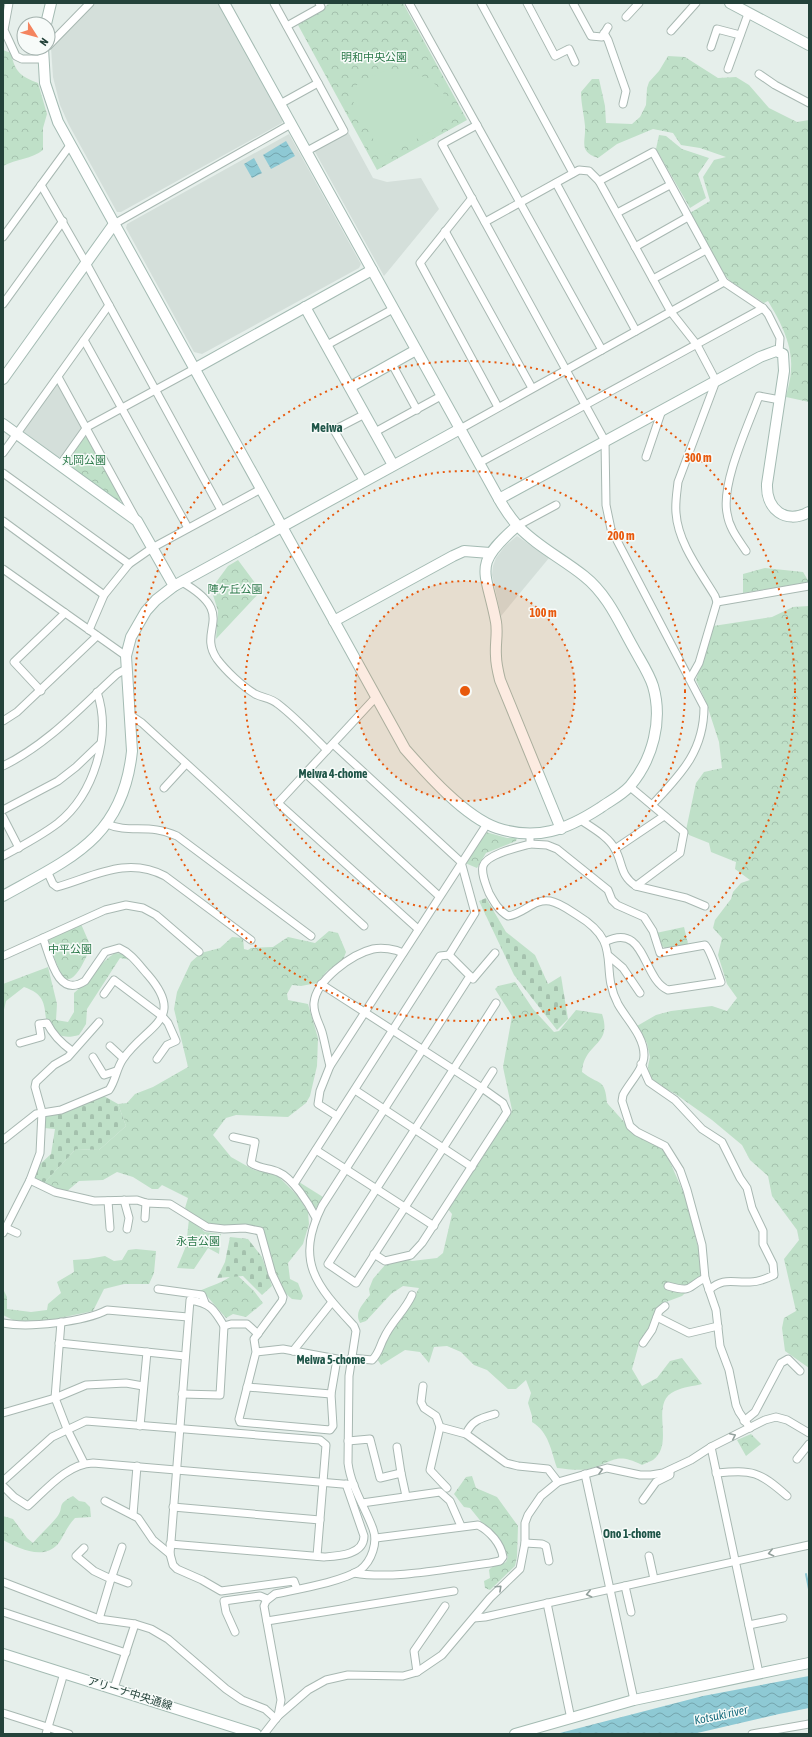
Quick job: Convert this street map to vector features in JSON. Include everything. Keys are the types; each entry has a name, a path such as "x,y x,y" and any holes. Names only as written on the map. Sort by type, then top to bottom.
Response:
{"street":[{"path":"9,3 4,30 16,56 22,59 30,56"},
{"path":"48,16 51,3"},
{"path":"56,38 90,3"},
{"path":"44,56 45,83 58,122 405,749 425,772 470,812 487,824 512,832 530,834 546,833 561,829 581,820 629,786 640,772 653,743 657,715 653,685 625,632 599,590 585,576 518,526 499,499 224,3"},
{"path":"274,3 344,131 306,151"},
{"path":"287,26 321,7 319,3"},
{"path":"409,3 602,350"},
{"path":"481,3 573,173"},
{"path":"527,3 555,56 570,49 575,62"},
{"path":"573,3 591,36 602,37 606,30 608,40 626,91 623,104"},
{"path":"626,17 639,3"},
{"path":"671,31 696,3"},
{"path":"730,3 748,14 809,45"},
{"path":"728,69 748,14"},
{"path":"711,47 717,29 740,36"},
{"path":"759,74 775,85 809,103"},
{"path":"280,104 318,83"},
{"path":"3,379 114,224 291,124"},
{"path":"477,125 442,144 606,441 606,505 611,529 704,707 703,721 692,759 652,806"},
{"path":"3,238 71,144"},
{"path":"599,181 653,152 724,282 763,308 775,324 780,338 779,352"},
{"path":"485,222 579,170 589,171 599,181 671,312 697,345 716,381 678,482 676,514 686,547 715,596 717,602 699,663 690,679"},
{"path":"556,183 636,331"},
{"path":"41,184 86,262 221,510"},
{"path":"617,214 670,185"},
{"path":"472,198 420,263 498,408"},
{"path":"635,247 688,217"},
{"path":"3,304 63,221"},
{"path":"445,231 532,388"},
{"path":"653,279 706,250"},
{"path":"60,465 87,427 372,270"},
{"path":"3,896 82,850 100,834 122,796 131,767 132,751 126,656 131,638 146,611 156,600 178,584 724,282"},
{"path":"3,453 109,305"},
{"path":"305,307 393,465"},
{"path":"479,464 763,308"},
{"path":"326,345 393,309"},
{"path":"84,340 188,528"},
{"path":"350,387 416,350"},
{"path":"499,499 771,352 779,352 783,354 784,360 780,400 767,484 767,496 774,509 787,516 798,516 809,512"},
{"path":"392,364 417,410"},
{"path":"58,377 87,427 152,548 178,584 201,595 211,606 214,616 213,652 220,663 248,689 278,703 461,862 475,913 449,955"},
{"path":"375,432 442,396"},
{"path":"746,551 732,530 727,513 726,503 728,481 758,396 780,400"},
{"path":"646,457 662,410"},
{"path":"364,482 334,430 365,414"},
{"path":"3,424 137,521"},
{"path":"3,473 129,564"},
{"path":"89,630 104,595 129,564 152,548 261,489"},
{"path":"556,506 518,526 490,553 484,576 496,622 496,656 499,674 561,829"},
{"path":"3,522 104,595"},
{"path":"334,622 464,551 490,553"},
{"path":"3,569 126,656"},
{"path":"717,602 809,586"},
{"path":"41,691 14,662 65,613"},
{"path":"3,721 18,712 97,636"},
{"path":"3,766 45,741 116,674 126,669"},
{"path":"3,856 35,839 59,822 71,810 91,778 103,730 97,692"},
{"path":"376,697 278,803 418,930"},
{"path":"130,715 142,723 364,926"},
{"path":"3,810 58,781 76,767 100,744"},
{"path":"164,788 186,764"},
{"path":"305,773 439,896"},
{"path":"629,786 684,832 680,853 636,886"},
{"path":"615,849 664,816"},
{"path":"3,817 19,848"},
{"path":"581,820 610,842 615,849 626,880 636,886 686,898 706,906"},
{"path":"107,824 117,828 156,829 166,831 177,836 311,936"},
{"path":"338,1116 318,1104 320,1091 330,1066 487,824"},
{"path":"530,834 530,844"},
{"path":"605,942 621,937 628,938 635,943 660,985 668,990 721,982 711,960 709,948 705,945 660,953 653,931 644,917 617,905 612,900 608,890 557,849 547,845 530,844 497,855 485,863 483,867 485,883 499,909 508,916 515,915 542,901 551,901 594,926 605,942 609,956 613,992 618,1004 640,1040 644,1056 626,1089 622,1101 630,1126 637,1132 665,1146 680,1170 702,1245 705,1278 716,1310 720,1346 729,1370 736,1405 744,1421 750,1428"},
{"path":"47,871 53,884 57,887 123,867 137,866 155,871 165,876 251,940"},
{"path":"3,956 105,910 126,905 143,908 156,915 199,952"},
{"path":"3,1140 36,1114 61,1110 109,1090 113,1084 116,1071 123,1058 153,1029 162,1016 165,1004 158,986 129,953 119,948 105,952 85,981 74,986 68,986 57,976 43,938"},
{"path":"330,1066 322,1031 314,1012 314,1001 321,984 357,955 375,948 387,948 403,953"},
{"path":"449,955 474,979 495,953"},
{"path":"294,1184 440,956 449,955"},
{"path":"609,956 623,968 640,993"},
{"path":"170,1544 317,1556 349,1554 355,1551 364,1540 350,1484 348,1463 349,1376 356,1331 354,1326 319,1285 310,1262 309,1250 316,1218 470,976"},
{"path":"104,994 114,980 162,1016 168,1023 176,1041 167,1045 157,1059"},
{"path":"321,984 482,1088 503,1103 507,1112 434,1226 411,1255 386,1261 374,1254"},
{"path":"493,1071 356,1283 328,1264 496,1003"},
{"path":"17,1233 5,1230 30,1180 40,1153 42,1112 35,1087 36,1082 54,1065 68,1057 99,1022"},
{"path":"20,1043 41,1037 39,1024 47,1023 51,1032 61,1043 72,1051"},
{"path":"110,1046 123,1058"},
{"path":"93,1057 104,1075 116,1071"},
{"path":"641,1064 649,1082 675,1100 702,1128 722,1142 740,1178 747,1188 752,1208 763,1231 763,1244 773,1264 774,1276 760,1281 723,1281 708,1290"},
{"path":"354,1090 472,1167"},
{"path":"233,1137 255,1142 251,1163 256,1166 279,1172 294,1184 316,1218"},
{"path":"316,1150 434,1226"},
{"path":"30,1180 55,1192 94,1201 137,1200 146,1203 170,1204 207,1227 224,1229 245,1228 260,1231 272,1274 283,1297 282,1301 254,1339 256,1352 238,1419 240,1422 330,1430 333,1426 331,1394 337,1359 283,1349 256,1352"},
{"path":"124,1200 128,1218 127,1229"},
{"path":"108,1201 110,1228"},
{"path":"145,1218 146,1203"},
{"path":"668,1286 684,1290 692,1288 705,1278"},
{"path":"158,1290 202,1295 205,1303"},
{"path":"351,1358 372,1360 376,1356 384,1337 412,1295"},
{"path":"182,1394 220,1395 224,1326 216,1312 205,1303 190,1300 172,1507 170,1554 173,1565 177,1569 202,1580 221,1591 294,1581 297,1589"},
{"path":"293,1351 332,1302"},
{"path":"643,1343 652,1330 659,1311 665,1306"},
{"path":"3,1323 16,1326 61,1322 99,1314 107,1310 188,1317"},
{"path":"657,1317 689,1333 718,1326"},
{"path":"61,1322 55,1398 67,1429 84,1463"},
{"path":"224,1326 231,1324 247,1324 258,1334"},
{"path":"59,1343 185,1356"},
{"path":"140,1426 147,1352"},
{"path":"744,1421 755,1412 781,1363 788,1360 800,1371"},
{"path":"3,1413 55,1398 86,1385 126,1383 143,1386"},
{"path":"423,1386 421,1402 424,1408 436,1416 440,1427 430,1470 447,1488"},
{"path":"247,1387 331,1394"},
{"path":"466,1434 470,1425 481,1418 495,1414"},
{"path":"264,1734 277,1717 316,1685 336,1677 359,1675 392,1677 417,1672 442,1655 497,1590 520,1569 525,1543 525,1523 531,1508 558,1482 607,1468 651,1475 670,1470 691,1460 711,1447 765,1420 776,1418 787,1420 809,1433"},
{"path":"3,1481 52,1437 67,1429 86,1422 320,1440 326,1445 317,1556"},
{"path":"440,1427 466,1434 506,1463 518,1466 548,1469 558,1482"},
{"path":"348,1441 370,1438 380,1478 401,1473"},
{"path":"797,1459 809,1444"},
{"path":"397,1447 406,1496"},
{"path":"711,1447 759,1673"},
{"path":"3,1486 14,1497 28,1506 67,1472 84,1463 350,1484"},
{"path":"134,1515 137,1466"},
{"path":"643,1500 656,1482 670,1475 670,1470"},
{"path":"716,1473 752,1472 772,1482 787,1496"},
{"path":"585,1474 634,1700"},
{"path":"277,1717 281,1700 264,1606 267,1599 275,1594 353,1573 360,1570 369,1559 376,1538 362,1503 350,1484"},
{"path":"362,1503 440,1492 450,1501 462,1526"},
{"path":"104,1501 138,1518 153,1540 170,1554"},
{"path":"172,1507 320,1520"},
{"path":"353,1573 370,1576 398,1574 490,1563 502,1559 502,1551 489,1532 478,1525 376,1538"},
{"path":"525,1543 542,1544 546,1546 549,1561"},
{"path":"474,1618 485,1617 809,1545"},
{"path":"99,1619 122,1547"},
{"path":"84,1548 76,1556 94,1571 128,1583"},
{"path":"649,1556 654,1579"},
{"path":"3,1582 99,1619 135,1624 151,1629 168,1639 226,1689 242,1700 266,1709 277,1717"},
{"path":"626,1586 631,1612"},
{"path":"267,1621 454,1592"},
{"path":"235,1632 226,1612 224,1601 260,1596 267,1599"},
{"path":"547,1603 571,1719"},
{"path":"417,1672 414,1650 445,1606"},
{"path":"3,1612 126,1653"},
{"path":"749,1625 783,1618"},
{"path":"114,1688 135,1624"},
{"name":"アリーナ中央通線","path":"3,1654 256,1734"},
{"path":"514,1734 634,1700 809,1662"},
{"path":"47,1731 64,1673"},
{"path":"3,1713 47,1731 69,1734"},
{"path":"752,1734 809,1724"},
{"path":"799,1726 800,1734"}],"shaded area":[{"path":"94,3 218,3 283,120 282,123 121,212 117,212 69,125 60,105 53,77 52,56 56,56 56,43"},
{"path":"348,132 373,178 387,182 421,178 439,209 384,276 314,150"},
{"path":"289,134 361,264 359,268 202,354 194,352 126,228 127,224"},
{"path":"56,384 60,385 81,425 81,430 61,457 58,457 23,430"},
{"path":"517,536 549,558 501,616 492,575 493,566 496,558 505,546"}],"green space":[{"name":"明和中央公園","path":"330,3 403,3 467,120 377,170 298,25"},
{"path":"3,50 11,53 14,65 19,72 38,83 47,114 43,128 43,150 34,155 3,166"},
{"path":"668,56 685,57 718,78 736,77 749,85 769,108 797,122 809,120 809,402 786,397 791,372 790,351 785,334 768,301 764,303 730,281 724,274 690,213 710,201 703,177 714,160 726,157 700,148 681,145 673,133 653,129 617,144 598,158 585,149 585,126 581,92 592,79 599,79 605,106 606,123 632,124 640,117 646,105 647,88 649,82 659,71"},
{"path":"385,71 411,73 430,80 445,95 457,117 383,157 348,92 363,80"},
{"path":"659,135 666,136 682,149 709,158 698,174 706,198 690,208 656,149"},
{"name":"丸岡公園","path":"84,437 88,437 122,500 119,502 68,465 67,461"},
{"name":"陣ケ丘公園","path":"238,560 261,591 216,639 218,611 213,595 214,585 228,566"},
{"path":"765,568 803,572 809,582 743,593 743,574"},
{"path":"809,606 809,1368 785,1351 782,1328 784,1318 796,1311 784,1259 799,1240 797,1230 772,1196 768,1176 750,1160 742,1145 712,1120 674,1093 657,1085 649,1077 648,1066 650,1057 647,1043 637,1026 656,1015 671,1011 712,1006 727,1011 737,998 727,984 718,955 722,938 713,928 715,920 731,899 733,892 741,883 750,880 735,869 736,862 711,852 709,843 689,835 686,830 696,783 704,772 722,768 719,742 706,702 696,680 713,626 772,617 793,607"},
{"path":"486,832 507,838 517,838 516,841 486,853 477,868 465,863"},
{"path":"486,898 506,932 535,955 548,984 561,976 568,1019 557,1030 514,975 479,901"},
{"name":"中平公園","path":"81,924 91,947 80,970 76,975 67,979 62,977 48,942 50,938"},
{"path":"684,927 688,944 666,949 662,946 656,933"},
{"path":"329,931 338,933 346,952 343,960 327,971 317,983 301,986 292,985 287,994 288,1000 308,1004 318,1038 317,1066 310,1096 306,1103 288,1117 236,1115 226,1118 213,1135 231,1157 254,1170 275,1173 297,1195 308,1212 309,1224 303,1244 288,1263 290,1279 298,1283 303,1296 301,1300 292,1299 280,1284 272,1266 262,1228 256,1226 215,1226 206,1223 185,1208 188,1198 162,1185 158,1189 152,1189 133,1177 117,1172 103,1180 79,1181 66,1192 43,1184 76,1149 99,1150 126,1126 118,1104 127,1103 135,1094 153,1087 188,1067 174,1009 177,992 191,962 201,953 220,948 232,937 243,938 244,949 248,950 251,948 273,947 288,937 315,943"},
{"path":"115,953 125,954 131,960 120,958 87,1009 86,1024 79,1035 70,1037 62,1036 47,1027 41,998 31,990 24,987 6,1001 3,1014 3,984 48,967 57,1004 56,1020 68,1022 74,1012 74,993 109,957"},
{"path":"515,982 533,1009 554,1032 559,1031 576,1010 602,1014 604,1032 601,1039 584,1062 582,1072 603,1085 607,1103 631,1132 663,1148 685,1196 699,1251 701,1278 682,1296 666,1302 656,1311 650,1329 639,1344 632,1369 642,1386 657,1378 670,1361 682,1358 702,1384 675,1391 667,1397 663,1404 663,1434 659,1453 653,1460 642,1465 633,1461 619,1459 584,1470 557,1468 546,1436 538,1426 532,1422 532,1416 528,1403 531,1393 526,1380 516,1389 508,1389 487,1370 474,1365 461,1352 447,1346 434,1347 429,1363 420,1352 405,1350 381,1365 377,1359 385,1339 411,1304 419,1288 403,1286 391,1294 366,1321 360,1323 358,1319 360,1308 370,1295 369,1289 373,1279 385,1265 403,1258 412,1261 437,1258 443,1253 452,1214 448,1209 494,1135 509,1117 512,1110 503,1067 512,1016 495,989 498,986"},
{"path":"102,1095 118,1104 126,1126 99,1150 76,1149 43,1184 34,1178 38,1166 51,1154 55,1129 44,1128 45,1115"},
{"path":"299,1182 323,1197 316,1208 313,1209 297,1184"},
{"name":"永吉公園","path":"189,1219 205,1232 221,1234 219,1254 208,1248 194,1269 177,1268 186,1246"},
{"path":"230,1237 248,1239 262,1257 272,1286 262,1295 243,1276 217,1278 225,1262"},
{"path":"136,1249 156,1251 154,1273 149,1284 124,1284 104,1289 93,1311 55,1319 30,1322 15,1321 3,1315 3,1289 7,1297 7,1309 31,1312 47,1310 48,1304 61,1293 57,1282 74,1272 73,1260 105,1256 114,1261 122,1260 128,1250"},
{"path":"235,1273 254,1291 263,1303 246,1317 233,1314 226,1318 205,1294 199,1291 222,1282"},
{"path":"751,1434 761,1444 746,1456 737,1440"},
{"path":"472,1476 476,1488 497,1497 518,1526 517,1557 515,1566 490,1590 485,1588 484,1581 490,1578 489,1570 506,1562 508,1557 505,1551 470,1508 464,1507 454,1494 466,1477"},
{"path":"73,1496 79,1501 85,1502 90,1507 91,1517 75,1518 58,1544 52,1549 45,1552 30,1551 3,1540 3,1516 13,1519 27,1538 33,1543 57,1517 62,1504"}],"water":[{"path":"286,141 295,156 271,169 263,155"},
{"path":"254,158 262,173 252,178 244,164"},
{"name":"Kotsuki river","path":"809,1676 809,1708 693,1734 556,1734 703,1696"}],"waterway":[{"path":"806,1574 809,1589"}],"district":[{"name":"Meiwa","path":"327,427"},
{"name":"Meiwa 4-chome","path":"333,774"},
{"name":"Meiwa 5-chome","path":"331,1360"},
{"name":"Ono 1-chome","path":"632,1534"}]}
